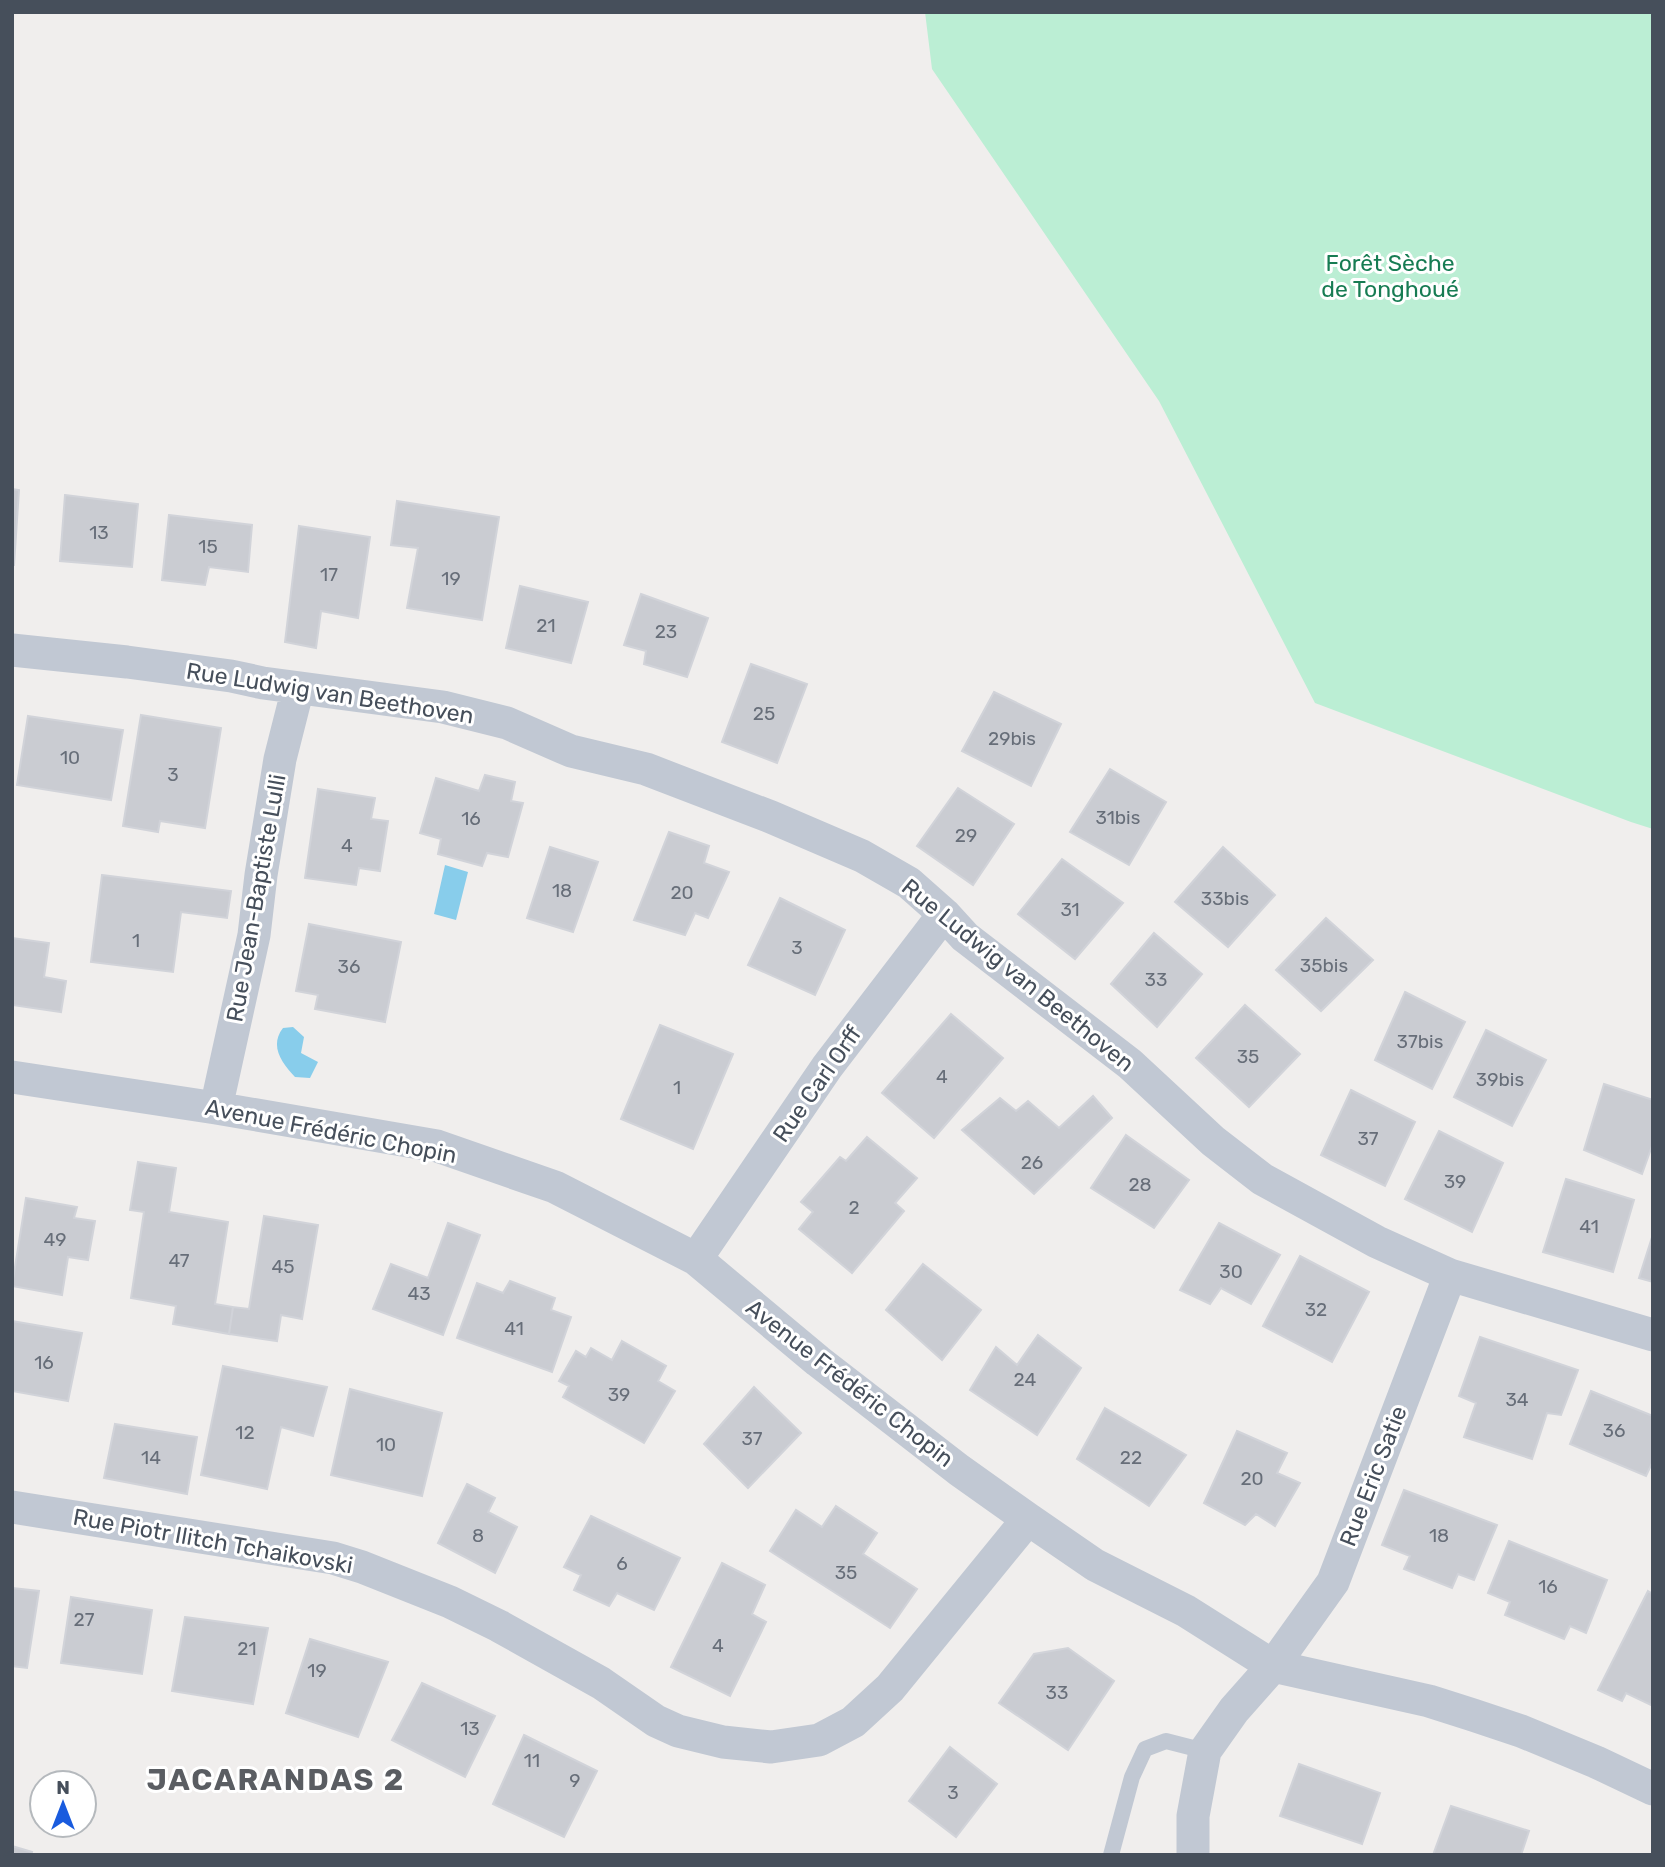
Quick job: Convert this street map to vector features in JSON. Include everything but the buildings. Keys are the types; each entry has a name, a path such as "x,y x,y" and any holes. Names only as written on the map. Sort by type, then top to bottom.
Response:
{"street":[{"name":"Rue Ludwig van Beethoven","path":"12,650 127,662 443,707 507,723 571,751 646,769 771,817 862,856 909,883 965,937 1130,1064 1213,1140 1262,1179 1377,1242 1450,1275 1653,1335"},
{"name":"Rue Jean-Baptiste Lulli","path":"216,1108 254,934 262,864 280,759 298,688"},
{"name":"Rue Carl Orff","path":"696,1259 827,1067 944,914"},
{"name":"Avenue Frédéric Chopin","path":"12,1077 437,1146 555,1186 696,1259 818,1361 959,1470 1028,1519 1095,1565 1186,1611 1273,1666 1429,1701 1473,1715 1521,1731 1653,1789"},
{"name":"Rue Eric Satie","path":"1205,1751 1234,1710 1273,1666 1333,1582 1450,1275"},
{"name":"Rue Piotr Ilitch Tchaikovski","path":"12,1507 309,1554 362,1567 450,1602 499,1626 601,1683 656,1721 678,1731 723,1742 771,1747 819,1740 853,1722 890,1688 1028,1519"},
{"path":"1193,1855 1193,1816 1205,1751"}],"lane":[{"path":"1111,1855 1132,1777 1144,1749 1166,1741 1205,1751"}],"green space":[{"name":"Forêt Sèche de Tonghoué","path":"925,12 1653,12 1653,829 1315,703 1159,401 932,69"}],"water":[{"path":"445,865 468,872 456,920 434,914"},
{"path":"293,1027 304,1037 301,1053 318,1062 310,1078 295,1077 277,1048 283,1028"}],"district":[{"name":"JACARANDAS 2","path":"276,1780"}]}
